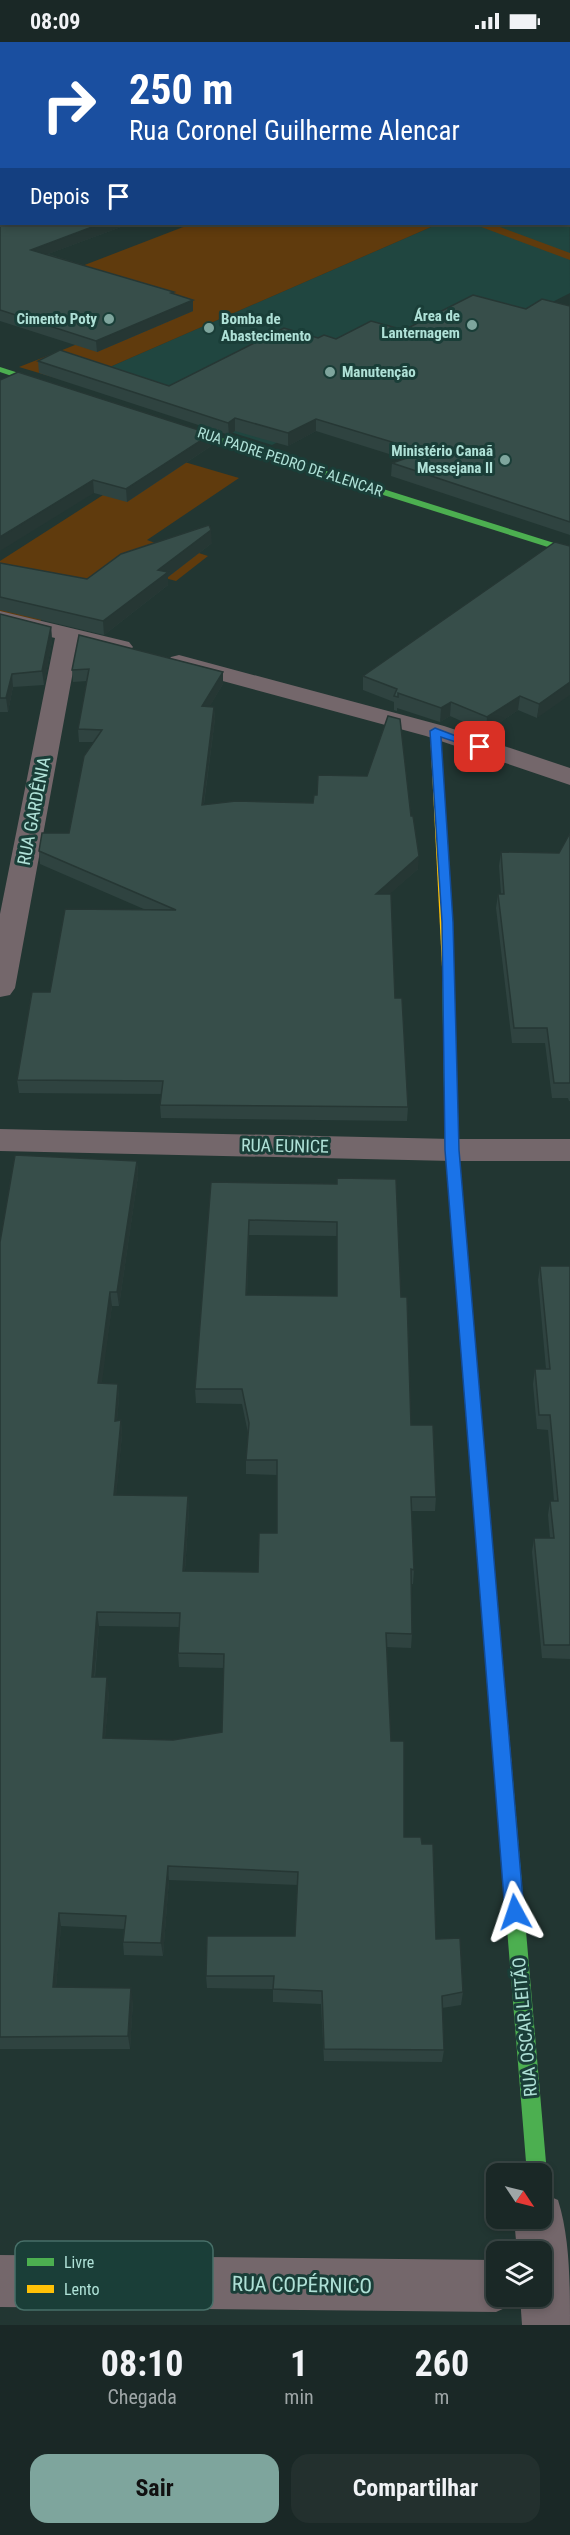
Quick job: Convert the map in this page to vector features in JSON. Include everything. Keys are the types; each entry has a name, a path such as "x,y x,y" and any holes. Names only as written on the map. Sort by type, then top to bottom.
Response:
{"street":[{"path":"0,369 66,391"},
{"name":"RUA PADRE PEDRO DE ALENCAR","path":"158,421 570,551"},
{"path":"0,618 149,654 435,731 570,777"},
{"name":"RUA GARDÊNIA","path":"0,988 68,634"},
{"name":"RUA OSCAR LEITÃO","path":"435,731 447,922 452,1150 536,2163"},
{"name":"RUA EUNICE","path":"0,1140 452,1150 570,1150"},
{"name":"RUA COPÉRNICO","path":"0,2282 15,2282"},
{"name":"RUA COPÉRNICO","path":"213,2284 486,2286"}],"shaded area":[{"path":"188,225 436,225 73,383 19,367 75,345 69,271"},
{"path":"436,225 570,225 570,293 272,445 73,383"},
{"path":"476,225 495,225 570,253 570,260"},
{"path":"164,456 239,478 147,540 163,546 174,545 208,556 176,581 112,564 40,621 0,613 0,561"}],"building":[{"path":"0,225 97,225 31,250 174,292 171,293 193,300 96,341 0,310"},
{"path":"473,295 526,309 542,299 570,306 570,522 392,463 425,452 316,419 288,433 235,418 228,423 38,361 60,350 169,386 284,328 318,338 324,335 336,339 371,321 404,330"},
{"path":"18,372 211,434 126,489 93,480 0,537 0,380"},
{"path":"209,525 211,530 158,570 168,572 103,621 0,597 0,563 87,579 121,554"},
{"path":"555,542 570,546 570,682 539,704 520,696 487,717 451,702 441,708 398,693 398,697 394,696 397,689 363,676"},
{"path":"0,614 51,627 42,671 12,674 6,698 0,698"},
{"path":"79,635 223,672 202,706 214,707 202,805 236,801 313,803 314,795 317,795 318,775 367,776 388,716 400,719 411,816 413,816 419,856 376,894 391,894 395,998 402,998 408,1107 160,1105 163,1081 17,1080 32,992 50,992 65,909 176,910 39,851 42,833 69,833 84,756 102,730 78,729 89,669 72,670"},
{"path":"570,833 570,1083 554,1083 547,1028 514,1028 498,894 504,894 501,852 559,853"},
{"path":"15,1155 137,1161 117,1292 110,1292 98,1383 118,1384 115,1421 121,1420 114,1495 188,1496 183,1571 258,1572 259,1533 277,1533 277,1460 246,1460 249,1423 242,1389 195,1389 211,1182 337,1184 337,1178 396,1179 401,1297 407,1297 411,1425 433,1425 436,1497 411,1497 414,1570 411,1569 412,1634 386,1633 391,1741 404,1741 404,1837 421,1837 422,1844 433,1844 436,1939 460,1938 463,1992 442,1996 444,2050 324,2049 322,1991 273,1989 274,1976 206,1976 207,1936 295,1936 298,1872 168,1866 161,1943 123,1942 126,1916 59,1913 53,1987 131,1988 128,2036 0,2037 0,1242","holes":["249,1220 337,1222 337,1296 246,1295","97,1612 180,1613 178,1653 224,1654 222,1732 173,1740 103,1738 107,1677 92,1677"]},
{"path":"540,1266 570,1266 570,1645 544,1645 534,1538 554,1538 550,1501 558,1501 550,1415 539,1415 535,1369 550,1369"}],"traffic: fast":[{"path":"0,369 56,388"},
{"path":"168,424 570,551"},
{"path":"448,967 452,1150 471,1378"},
{"path":"503,1769 536,2163"}],"traffic: slow":[{"path":"435,731 448,967"},
{"path":"471,1378 503,1769"}],"place":[{"name":"Cimento Poty","path":"109,319"},
{"name":"Área de Lanternagem","path":"472,325"},
{"name":"Bomba de Abastecimento","path":"209,328"},
{"name":"Manutenção","path":"330,372"},
{"name":"Ministério Canaã Messejana II","path":"505,460"}],"route":[{"path":"480,747 435,731 447,922 452,1150 515,1912"}]}
